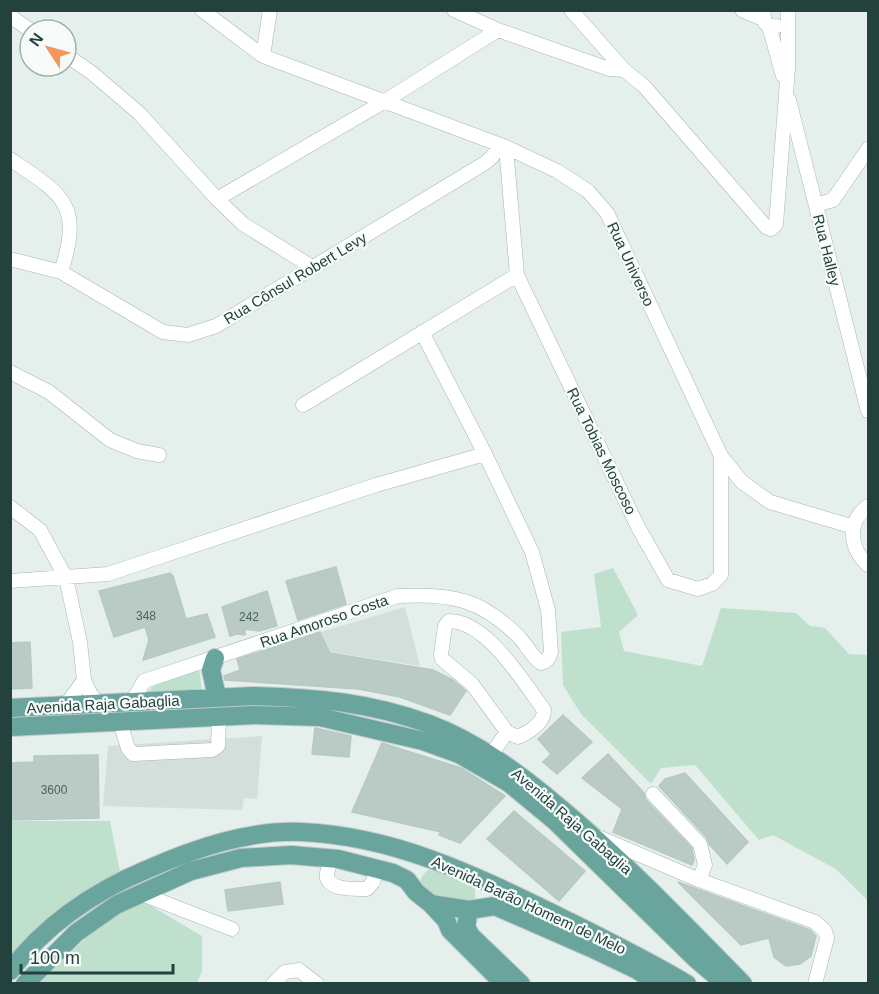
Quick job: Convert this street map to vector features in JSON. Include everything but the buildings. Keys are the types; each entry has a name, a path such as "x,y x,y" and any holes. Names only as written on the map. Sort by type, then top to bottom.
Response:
{"main road":[{"path":"215,658 211,670 218,697"},
{"name":"Avenida Raja Gabaglia","path":"10,708 218,697 288,697 352,702 430,724 470,743 511,769 593,835 704,937 729,970 743,984"},
{"name":"Avenida Raja Gabaglia","path":"10,727 255,715 320,717 423,741 459,754 509,783 555,821 698,960 729,970"},
{"name":"Avenida Barão Homem de Melo","path":"10,971 42,937 70,912 130,876 190,850 249,836 300,832 358,839 436,860 512,893 653,963 687,984"},
{"name":"Avenida Barão Homem de Melo","path":"25,984 76,933 116,905 191,871 241,858 291,855 332,859 393,873 407,880 416,892 431,904 469,910 495,906 637,970 658,984"},
{"path":"416,892 417,873 436,860"},
{"path":"475,877 481,884 478,903 469,910 466,927 471,936 521,984"},
{"path":"431,904 446,920 450,930 504,984"}],"street":[{"name":"Rua Universo","path":"202,10 263,56 503,147 557,171 588,191 607,213 721,456 742,482 770,502 854,527"},
{"path":"263,56 270,10"},
{"path":"454,10 498,30 609,69 624,70"},
{"path":"571,10 624,70 644,86 766,227 771,229 776,224 786,88"},
{"path":"742,10 765,19 774,27 779,25 788,14"},
{"name":"Rua Halley","path":"786,88 788,14"},
{"name":"Rua Halley","path":"765,19 786,88 868,411"},
{"path":"217,199 385,101 498,30"},
{"path":"78,63 139,113 217,199 243,224 312,267"},
{"name":"Rua Cônsul Robert Levy","path":"10,259 61,272 163,332 188,335 216,326 485,163 503,147"},
{"name":"Rua Tobias Moscoso","path":"503,147 517,275 638,527 668,580 684,586 698,589 712,584 721,575 721,456"},
{"path":"816,205 833,200 868,150"},
{"path":"10,159 51,187 64,203 71,225 69,248 61,272"},
{"path":"303,405 517,275"},
{"path":"10,581 108,574 376,484 485,454 422,333"},
{"path":"10,372 49,392 110,440 137,451 159,455"},
{"name":"Rua Amoroso Costa","path":"132,702 144,681 398,596 431,594 461,599 491,612 521,639 540,663 545,662 550,652 548,610 532,552 485,454"},
{"path":"868,506 857,517 853,538 855,549 868,565"},
{"path":"10,507 40,530 66,578 80,642 84,680 98,703"},
{"path":"449,621 462,624 488,640 544,710 541,721 523,735 518,737 507,732 472,684 442,659 446,626 449,621"},
{"path":"66,705 84,680"},
{"path":"120,722 125,743 133,754 212,750 218,747 220,742 219,717"},
{"path":"490,756 507,732"},
{"path":"653,794 700,844 705,865 699,880"},
{"path":"593,835 699,880 820,926 827,938 815,984"},
{"path":"630,870 634,858 642,854"},
{"path":"332,859 326,874 327,878 331,884 343,888 367,889 373,882 377,868"},
{"path":"142,894 232,929"},
{"path":"273,984 285,972 299,970 317,984"}],"shaded area":[{"path":"405,607 420,666 331,652 321,632"},
{"path":"262,736 257,799 244,798 242,810 103,806 108,746"}],"green space":[{"path":"613,568 638,615 619,632 624,651 702,666 721,608 796,613 810,626 825,628 849,654 868,655 868,901 836,869 773,835 759,840 695,765 661,768 651,784 581,714 563,685 561,632 601,627 594,574"},
{"path":"199,669 202,691 145,695 156,683"},
{"path":"11,821 110,821 120,872 46,921 11,957"},
{"path":"439,867 471,883 475,887 475,899 470,903 432,897 420,883 426,872"},
{"path":"141,900 202,936 202,971 197,983 39,984 101,923"}]}
